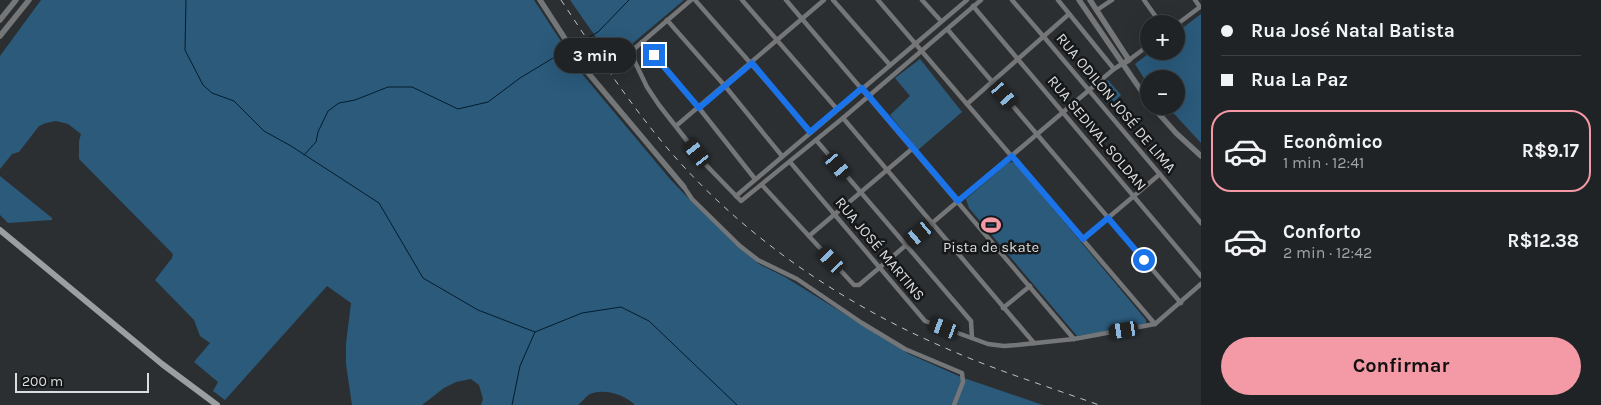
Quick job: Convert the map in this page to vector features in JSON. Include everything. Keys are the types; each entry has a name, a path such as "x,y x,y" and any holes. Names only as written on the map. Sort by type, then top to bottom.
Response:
{"main road":[{"path":"0,230 162,364 216,405"}],"street":[{"path":"0,20 16,0"},
{"path":"0,36 29,0"},
{"path":"540,0 584,68 692,199 740,246 758,260 796,279 905,349 962,374 963,382 954,405"},
{"path":"691,0 634,49 634,60 647,86 676,126 706,165 742,201 922,52 981,0"},
{"path":"695,0 752,63 810,132"},
{"path":"742,0 837,109"},
{"path":"786,0 1074,339"},
{"path":"676,126 824,0"},
{"path":"833,0 890,65"},
{"path":"878,0 1156,324 1201,284"},
{"path":"922,0 941,21"},
{"path":"736,196 966,0"},
{"name":"RUA ODILON JOSÉ DE LIMA","path":"1012,0 1201,223"},
{"path":"1058,0 1114,69"},
{"path":"1079,0 1140,89"},
{"path":"1090,0 1128,60"},
{"path":"1097,10 1112,0"},
{"path":"1144,0 1155,15"},
{"path":"1185,18 1200,7 1195,0"},
{"name":"RUA SEDIVAL SOLDAN","path":"973,6 1201,276"},
{"path":"967,104 1070,14"},
{"path":"667,20 725,86 782,156"},
{"path":"948,30 1181,303"},
{"path":"642,42 699,108 755,179"},
{"path":"762,184 854,285 859,285 1114,69 1140,51"},
{"path":"1160,115 1201,156"},
{"path":"843,118 1034,343"},
{"path":"816,140 971,321 972,338"},
{"path":"809,236 913,148"},
{"name":"RUA JOSÉ MARTINS","path":"790,162 926,321 988,344 1004,346 1074,339 1156,324"},
{"path":"1083,239 1160,174"},
{"path":"1004,308 1030,286"}],"shaded area":[{"path":"41,0 534,0 583,75 670,179 759,264 785,277 909,354 961,377 1043,405 635,405 626,398 614,393 596,392 587,396 578,405 481,405 483,399 479,385 471,379 456,382 444,388 422,405 352,405 346,364 346,344 351,303 327,286 225,400 213,391 218,382 194,362 210,343 200,336 194,320 155,280 173,254 79,159 81,134 68,124 56,121 39,126 19,152 12,154 0,169 0,56"},
{"path":"570,0 684,0 633,43 614,63"},
{"path":"1201,14 1201,143 1175,115 1185,115 1185,70 1140,70 1140,72 1135,64 1140,60 1185,60 1185,26"},
{"path":"920,59 962,112 918,150 890,115 910,96 895,78"},
{"path":"1108,80 1121,95 1110,105 1098,92 1100,86"},
{"path":"1011,162 1015,163 1146,320 1146,325 1077,336 969,208 966,199"},
{"path":"0,176 52,218 52,220 8,223 0,215"}],"waterway":[{"path":"186,0 185,50 203,85 212,93 234,101 264,131 291,146 379,203 423,278 478,310 535,332 582,313 621,307 649,321 737,405"},
{"path":"589,37 598,32 629,0"},
{"path":"574,46 584,40"},
{"path":"304,155 316,142 318,132 328,111 339,103 355,100 388,87 412,87 458,109 488,102 520,78 568,49"},
{"path":"512,405 520,366 535,332"}],"railway":[{"path":"561,0 619,86 667,148 712,196 774,249 842,294 877,315 913,333 986,365 1099,405"}],"place":[{"name":"Pista de skate","path":"991,225"}],"route":[{"path":"654,55 699,108 752,63 810,132 862,88 958,201 1012,156 1083,239 1108,218 1144,260"}]}
